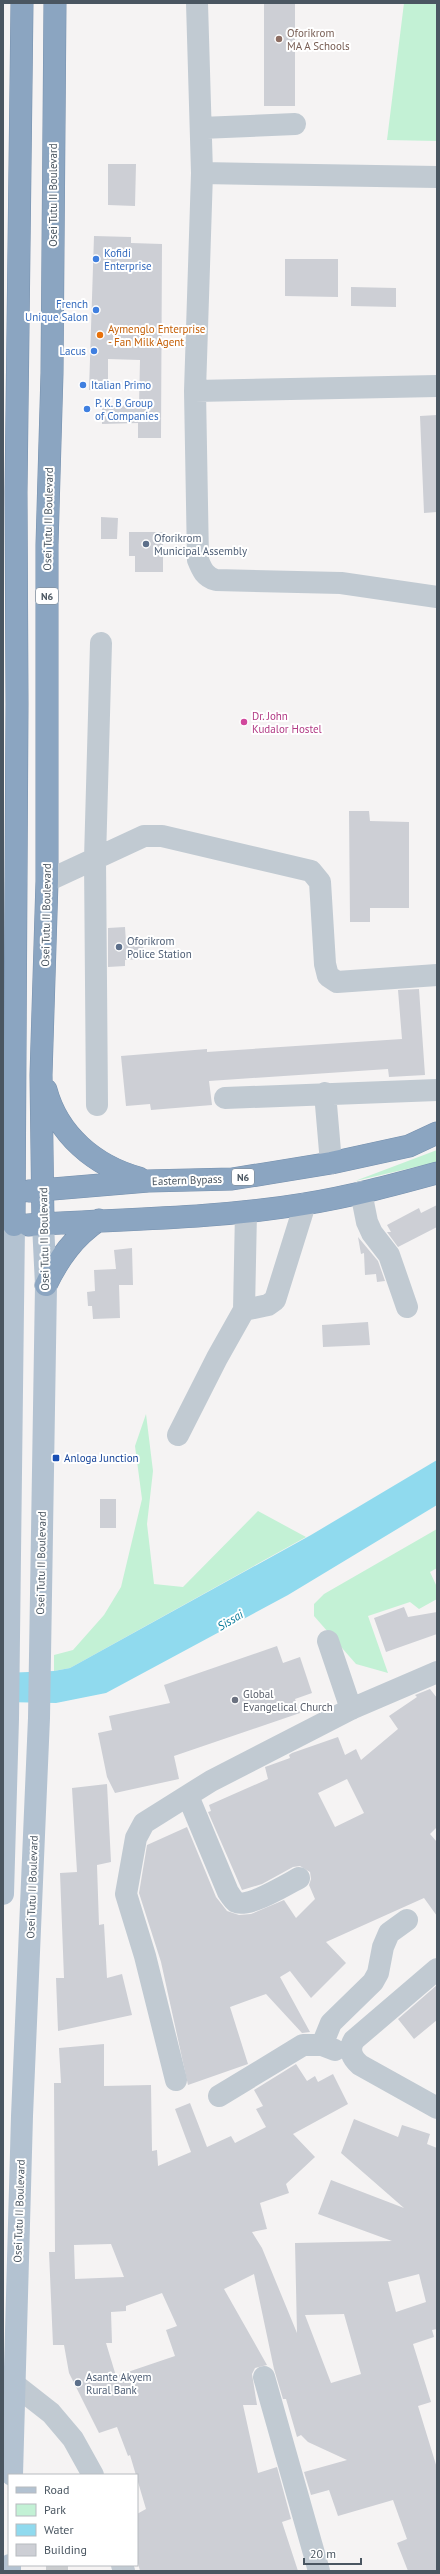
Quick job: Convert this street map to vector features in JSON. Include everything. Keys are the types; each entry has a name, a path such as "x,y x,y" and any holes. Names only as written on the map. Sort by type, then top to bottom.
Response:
{"highway":[{"path":"22,3 9,492 10,705 14,959 8,1226 246,1212 305,1204 361,1192 437,1172"},
{"name":"Osei Tutu II Boulevard","path":"43,1224 41,1074 48,881 47,545 52,373 55,3"},
{"path":"41,1074 49,1100 61,1124 78,1145 98,1162 122,1174 148,1181"},
{"name":"Eastern Bypass","path":"9,1193 148,1181 232,1179 331,1163 409,1146 437,1133"},
{"path":"46,1285 68,1247 83,1231 99,1220"}],"main road":[{"name":"Osei Tutu II Boulevard","path":"12,2474 22,2116 39,1718 46,1285 43,1224"},
{"path":"3,1894 8,1719 8,1226"}],"street":[{"path":"197,3 202,173 196,390 198,560 208,578 216,580 340,583 437,597"},
{"path":"201,128 296,124"},
{"path":"202,173 437,177"},
{"path":"196,390 437,386"},
{"path":"97,1105 95,859 101,643"},
{"path":"48,881 144,836 162,836 311,871 320,882 325,964 328,976 336,982 437,975"},
{"path":"225,1098 325,1093 437,1090"},
{"path":"325,1093 331,1163"},
{"path":"361,1192 367,1222 372,1233 389,1255 407,1307"},
{"path":"244,1310 268,1306 275,1300 305,1204"},
{"path":"178,1435 217,1358 244,1310 246,1212"},
{"path":"328,1641 351,1709"},
{"path":"176,2080 145,1956 126,1894 136,1838 144,1823 211,1781 351,1709 437,1672"},
{"path":"188,1796 228,1892 236,1902 245,1903 254,1900 299,1878"},
{"path":"322,2045 331,2023 364,1992 375,1978 389,1933 407,1920"},
{"path":"353,2058 351,2048 354,2040 437,1969"},
{"path":"219,2096 303,2045 322,2045 353,2058 360,2065 437,2108"},
{"path":"264,2377 319,2571"},
{"path":"14,2384 51,2413 73,2439 92,2474"}],"green space":[{"path":"404,3 437,3 437,141 387,140"},
{"path":"437,1150 437,1162 355,1181"},
{"path":"146,1414 153,1471 147,1524 154,1584 183,1587 258,1511 306,1537 70,1668 54,1671 54,1655 73,1650 104,1615 121,1587 142,1499 135,1446"},
{"path":"437,1529 437,1568 430,1572 437,1587 437,1599 419,1609 410,1602 368,1616 388,1673 356,1664 314,1616 314,1604 324,1594"}],"water":[{"name":"Sissai","path":"437,1460 437,1505 288,1595 106,1693 56,1703 3,1702 3,1673 54,1671 70,1668 311,1535"}],"building":[{"path":"264,3 295,3 295,106 264,106"},
{"path":"108,164 136,164 135,206 108,205"},
{"path":"94,236 131,237 131,243 162,244 161,438 138,438 138,423 102,424 102,406 139,405 140,360 108,359 108,390 89,390"},
{"path":"285,259 338,259 338,297 285,296"},
{"path":"351,287 396,288 396,307 351,306"},
{"path":"437,415 437,512 424,513 420,416"},
{"path":"101,517 118,518 117,539 101,539"},
{"name":"Oforikrom Municipal Assembly","path":"129,532 163,532 163,572 135,572 135,556 129,556"},
{"path":"349,811 369,811 370,821 409,822 409,908 370,908 370,922 350,922"},
{"path":"125,927 126,943 143,942 144,959 125,960 125,966 108,967 108,928"},
{"path":"419,989 425,1075 389,1077 388,1069 209,1081 212,1105 151,1110 150,1104 126,1106 121,1056 207,1049 207,1052 402,1039 398,990"},
{"path":"437,1205 437,1227 398,1247 387,1232 391,1232 387,1225 419,1208 421,1213"},
{"path":"358,1237 378,1261 385,1281 377,1282 376,1274 365,1275 364,1253 361,1254"},
{"path":"132,1248 133,1285 119,1285 120,1318 93,1319 92,1306 88,1306 87,1292 95,1291 94,1270 116,1269 114,1250"},
{"path":"368,1322 370,1345 323,1347 322,1325"},
{"path":"100,1499 116,1499 116,1528 100,1528"},
{"path":"404,1607 408,1617 437,1612 437,1634 386,1652 374,1618"},
{"path":"277,1646 283,1663 300,1657 312,1693 295,1699 300,1713 174,1756 179,1779 115,1793 107,1777 98,1733 112,1730 109,1716 170,1703 164,1685"},
{"path":"430,1689 437,1698 437,1827 430,1834 437,1842 437,1916 424,1898 326,1942 346,1963 311,1998 290,1971 280,1977 310,2032 302,2033 266,1994 230,2007 248,2064 188,2085 161,1962 139,1893 147,1845 187,1827 216,1897 227,1911 239,1915 251,1914 284,1900 296,1918 315,1899 309,1885 311,1879 310,1872 300,1866 293,1867 262,1884 242,1890 208,1812 211,1811 209,1805 268,1779 265,1767 290,1758 289,1755 292,1753 338,1737 345,1755 356,1749 361,1760 398,1729 389,1716 417,1697 415,1695","holes":["347,1779 364,1813 335,1827 318,1793"]},
{"path":"107,1784 111,1862 97,1865 99,1925 104,1924 107,1978 122,1974 132,2015 58,2031 56,1978 64,1978 60,1873 77,1872 72,1788"},
{"path":"437,1985 437,2020 414,2039 398,2019"},
{"path":"104,2044 104,2086 151,2085 152,2151 157,2150 158,2166 191,2152 175,2109 190,2103 207,2147 231,2136 235,2143 266,2127 256,2109 263,2106 254,2090 296,2064 307,2081 315,2076 318,2082 333,2074 348,2104 293,2134 315,2157 286,2184 289,2193 260,2203 267,2229 252,2232 262,2248 297,2333 295,2243 392,2241 318,2214 331,2180 404,2208 341,2153 354,2119 398,2137 402,2125 430,2134 427,2144 437,2148 437,2329 432,2330 434,2337 413,2344 431,2402 418,2406 437,2468 437,2571 408,2571 397,2543 407,2539 393,2500 338,2516 329,2490 311,2495 304,2472 347,2460 308,2442 301,2435 297,2437 286,2399 283,2399 274,2369 254,2274 224,2289 267,2365 255,2368 252,2374 257,2405 243,2405 258,2473 277,2467 291,2519 282,2522 298,2571 140,2571 138,2563 138,2513 146,2509 138,2482 138,2474 136,2474 130,2455 128,2456 117,2427 99,2433 69,2373 64,2345 53,2345 49,2252 55,2252 54,2083 61,2083 59,2048","holes":["111,2244 124,2277 75,2279 74,2245","419,2274 426,2302 396,2312 388,2282","162,2293 177,2326 166,2330 175,2356 116,2376 106,2343 112,2343 111,2312 126,2311 126,2306","344,2314 361,2374 331,2383 305,2315"]}],"tunnel":[{"path":"57,2566 57,2571"}],"place":[{"name":"Oforikrom MA A Schools","path":"279,39"},
{"name":"Kofidi Enterprise","path":"96,259"},
{"name":"French Unique Salon","path":"96,310"},
{"name":"Aymenglo Enterprise - Fan Milk Agent","path":"100,335"},
{"name":"Lacus","path":"94,351"},
{"name":"Italian Primo","path":"83,385"},
{"name":"P. K. B Group of Companies","path":"87,409"},
{"name":"Oforikrom Municipal Assembly","path":"146,544"},
{"name":"Dr. John Kudalor Hostel","path":"244,722"},
{"name":"Oforikrom Police Station","path":"119,947"},
{"name":"Anloga Junction","path":"56,1458"},
{"name":"Global Evangelical Church","path":"235,1700"},
{"name":"Asante Akyem Rural Bank","path":"78,2383"}]}
